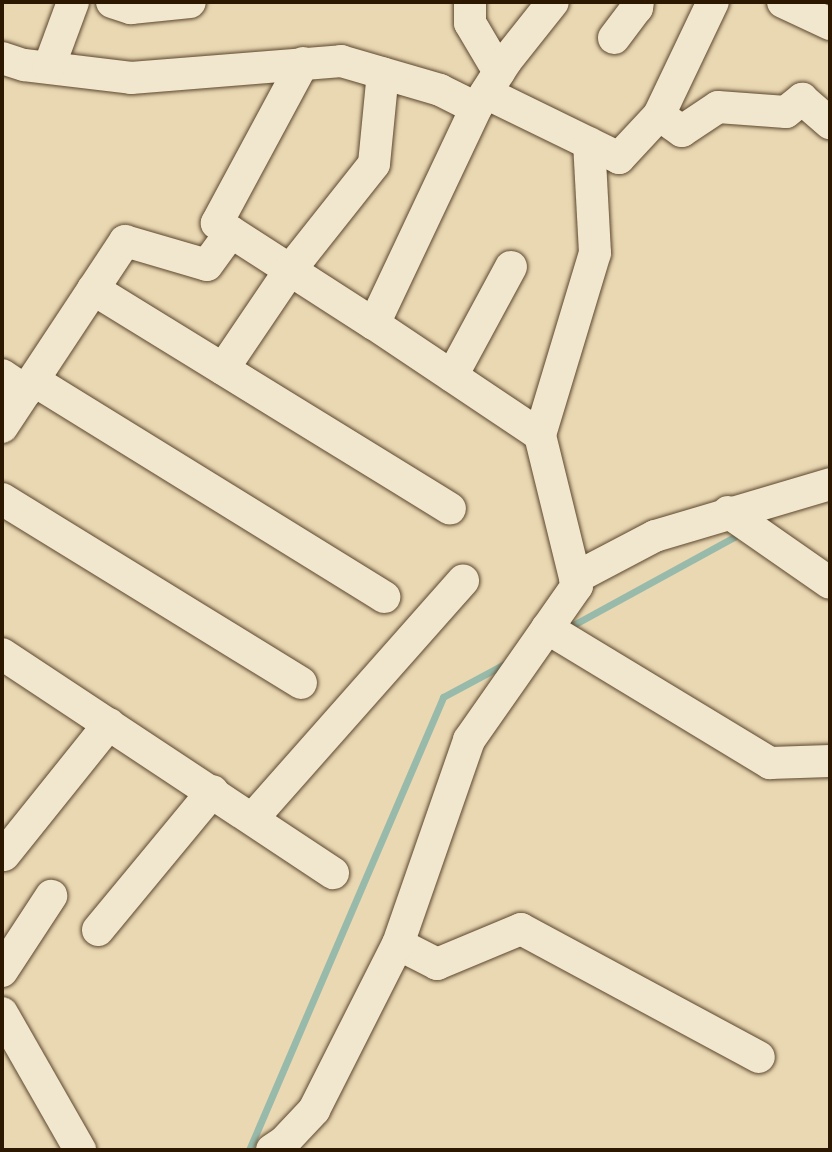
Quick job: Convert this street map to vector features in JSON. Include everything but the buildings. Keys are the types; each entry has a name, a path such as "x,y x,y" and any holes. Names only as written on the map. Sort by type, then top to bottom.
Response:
{"street":[{"path":"49,67 73,2"},
{"path":"112,2 131,8 190,2"},
{"path":"470,2 470,23 487,91"},
{"path":"374,324 487,91 553,2"},
{"path":"614,38 637,8 638,2"},
{"path":"2,58 131,78 341,61 440,90 487,91 619,158 659,115 713,2"},
{"path":"783,2 830,24"},
{"path":"303,63 217,223 540,435"},
{"path":"223,369 290,270 374,164 383,73"},
{"path":"659,115 682,131 718,107 786,112 802,99 830,123"},
{"path":"272,1150 284,1142 314,1110 398,944 469,740 556,633 577,586 540,435 595,253 589,143"},
{"path":"2,427 21,382 93,289 125,241 207,265 231,232"},
{"path":"452,376 511,267"},
{"path":"93,289 450,509"},
{"path":"21,382 384,597"},
{"path":"575,578 655,536 830,484"},
{"path":"2,499 301,683"},
{"path":"728,512 830,583"},
{"path":"253,818 463,581"},
{"path":"556,633 770,763 830,761"},
{"path":"2,654 333,873"},
{"path":"4,855 109,724"},
{"path":"98,930 213,791"},
{"path":"2,971 51,896"},
{"path":"398,944 437,964 521,929 759,1057"},
{"path":"2,1013 80,1150"}],"waterway":[{"path":"566,629 741,533"},
{"path":"249,1150 443,697 510,661"}]}
